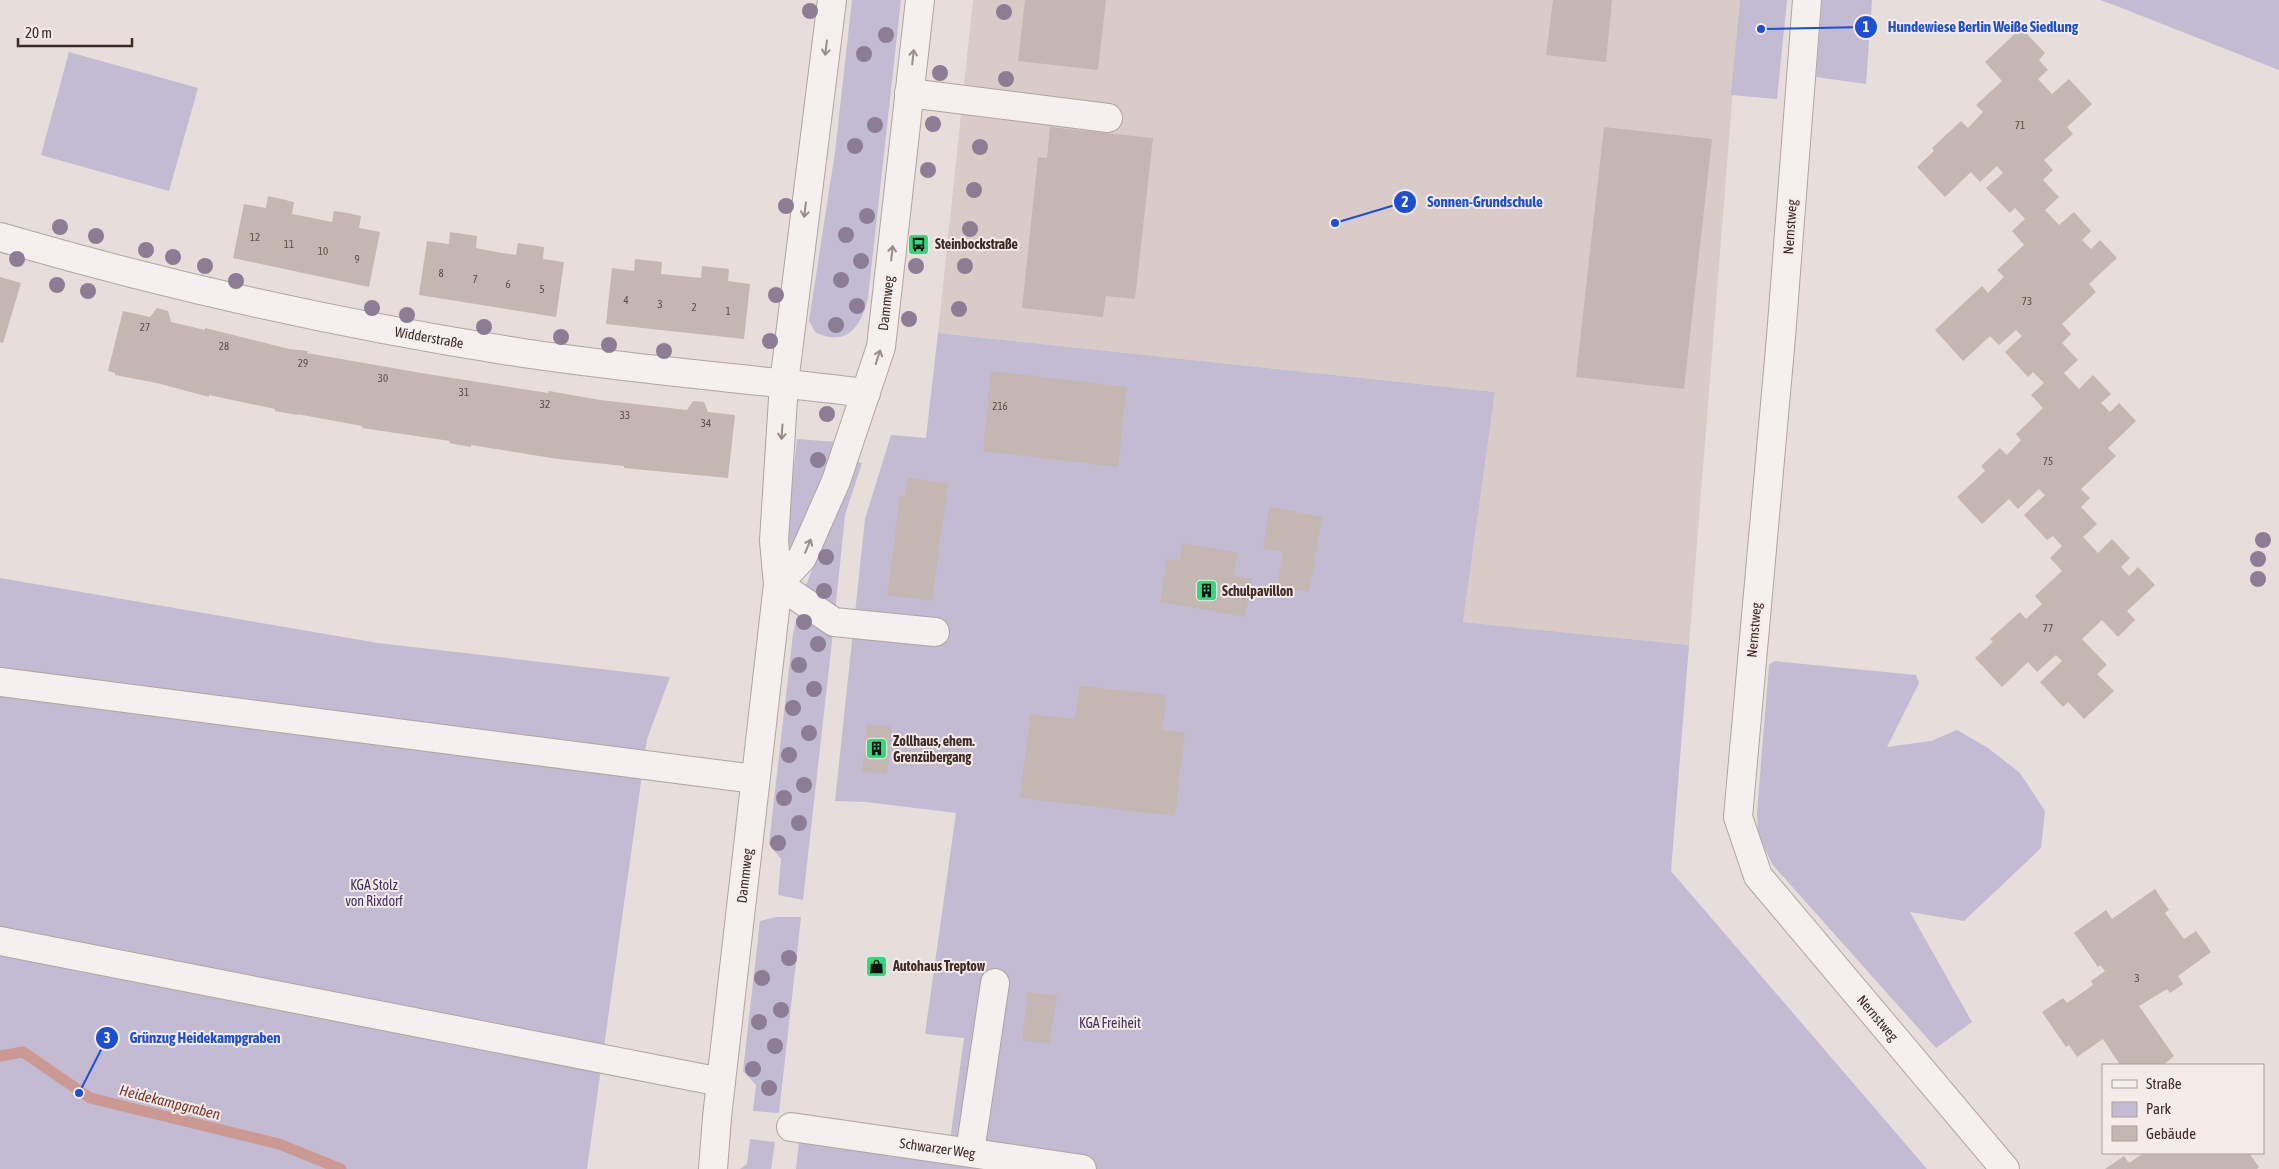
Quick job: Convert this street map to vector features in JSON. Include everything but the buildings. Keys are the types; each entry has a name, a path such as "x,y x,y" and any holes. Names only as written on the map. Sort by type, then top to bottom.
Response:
{"street":[{"name":"Dammweg","path":"713,1169 721,1082 778,584 774,541 784,383 832,0"},
{"name":"Dammweg","path":"778,584 802,558 836,481 881,347 920,0"},
{"name":"Nernstweg","path":"1808,0 1781,337 1738,817 1758,876 2005,1169"},
{"path":"910,93 1108,118"},
{"name":"Widderstraße","path":"0,237 94,264 377,328 524,353 866,393"},
{"path":"778,584 834,622 935,632"},
{"path":"0,682 755,779"},
{"path":"0,941 721,1082"},
{"path":"970,1152 994,983"},
{"name":"Schwarzer Weg","path":"790,1127 1082,1169"}],"shaded area":[{"path":"973,0 1740,0 1689,645 1463,622 1495,392 938,333"}],"green space":[{"path":"852,0 901,0 868,298 856,326 844,336 835,338 815,332 809,321 835,152"},
{"path":"1740,0 1787,0 1777,99 1731,95"},
{"path":"1822,0 1872,0 1866,84 1816,77"},
{"path":"2100,0 2279,0 2279,70 2114,5"},
{"path":"69,52 198,88 169,191 41,155"},
{"name":"KGA Freiheit","path":"938,333 1495,392 1463,622 1689,645 1671,871 1927,1169 796,1169 802,1115 950,1140 964,1038 925,1034 956,813 866,802 835,801 865,519 891,435 926,438"},
{"path":"797,439 836,442 829,468 792,551 787,549 785,544"},
{"path":"857,462 862,463 845,515 835,613 805,587"},
{"name":"KGA Stolz von Rixdorf","path":"0,578 378,643 670,677 647,739 587,1169 0,1169"},
{"path":"807,614 833,632 803,900 778,895 781,859 769,844 793,634 797,617"},
{"path":"1774,661 1916,675 1919,683 1887,747 1931,741 1957,730 1988,748 2020,773 2045,811 2041,848 1964,921 1910,912 1972,1022 1936,1048 1772,864 1758,834 1757,812 1769,665"},
{"path":"776,917 801,917 779,1113 753,1111 756,1085 743,1071 760,921"},
{"path":"750,1139 775,1142 771,1169 740,1169 747,1164"}],"waterway":[{"name":"Heidekampgraben","path":"0,1056 23,1052 90,1098 279,1144 341,1169"}],"place":[{"name":"Hundewiese Berlin Weiße Siedlung","path":"1761,29"},
{"name":"Sonnen-Grundschule","path":"1335,223"},
{"name":"Steinbockstraße","path":"919,244"},
{"name":"Schulpavillon","path":"1206,591"},
{"name":"Zollhaus, ehem. Grenzübergang","path":"877,749"},
{"name":"Autohaus Treptow","path":"877,966"},
{"name":"Grünzug Heidekampgraben","path":"79,1093"}]}
